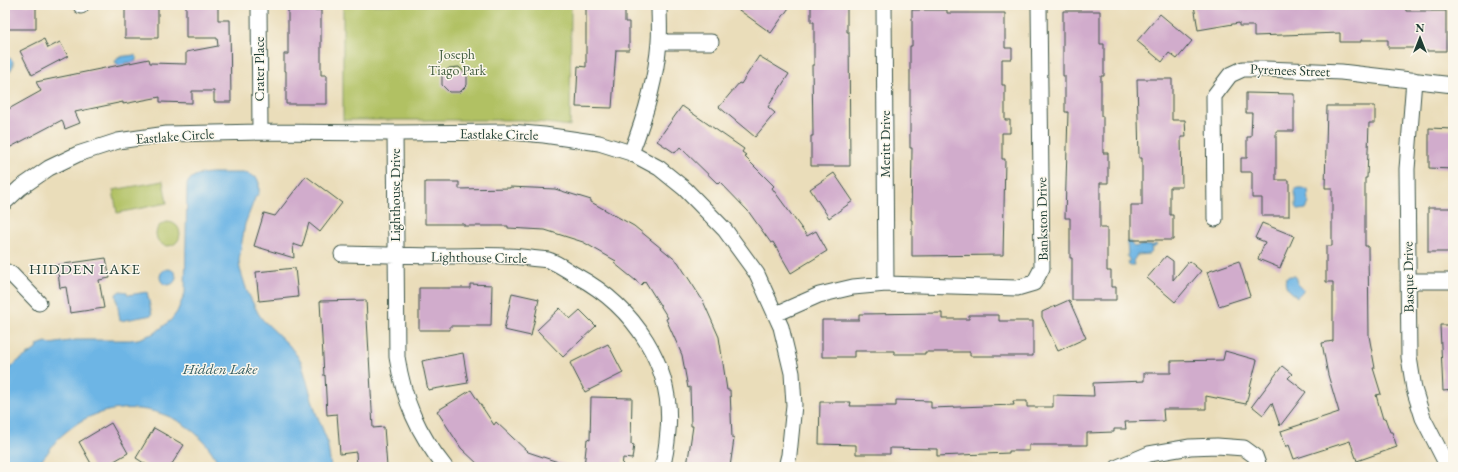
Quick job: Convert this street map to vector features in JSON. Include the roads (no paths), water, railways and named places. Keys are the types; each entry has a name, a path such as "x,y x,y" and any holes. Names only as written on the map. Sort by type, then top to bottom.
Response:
{"street":[{"name":"Crater Place","path":"259,5 260,132"},
{"path":"631,153 653,87 660,42 659,5"},
{"name":"Meritt Drive","path":"884,5 886,284"},
{"name":"Bankston Drive","path":"776,314 819,295 853,287 886,284 1018,288 1034,283 1042,268 1039,5"},
{"path":"660,42 711,42"},
{"name":"Pyrenees Street","path":"1215,219 1214,96 1230,75 1243,69 1340,72 1453,85"},
{"name":"Basque Drive","path":"1414,80 1407,169 1409,357 1414,389 1423,418 1448,467"},
{"name":"Eastlake Circle","path":"5,202 20,188 49,168 78,154 118,141 167,134 260,132 395,134 511,132 599,142 631,153 659,168 686,189 725,230 757,274 781,327 792,379 794,405 789,455 786,467"},
{"name":"Lighthouse Drive","path":"395,134 395,256"},
{"name":"Lighthouse Circle","path":"342,254 395,256 506,255 549,260 582,278 601,291 623,310 636,324 647,340 657,359 667,393 670,416 666,455 662,467"},
{"path":"395,256 397,357 400,379 405,397 420,433 445,467"},
{"path":"5,271 11,274 39,303"},
{"path":"1408,281 1453,281"},
{"path":"1118,467 1149,454 1190,447 1217,446 1244,448 1255,456 1259,467"}],"water":[{"path":"134,55 137,57 135,62 125,63 120,66 115,62 118,57"},
{"path":"10,58 13,61 13,66 10,71 5,72 5,62"},
{"name":"Hidden Lake","path":"211,173 246,173 257,178 259,183 259,193 255,198 245,224 239,260 240,269 247,291 258,313 262,319 289,345 301,361 316,413 327,440 331,467 220,467 210,449 196,434 179,422 161,414 141,409 121,409 101,413 81,421 60,437 42,460 34,465 23,468 5,467 5,373 18,361 38,348 37,345 46,342 50,344 76,340 138,339 155,333 171,320 177,312 185,293 187,184 194,176"},
{"path":"1297,188 1308,190 1309,203 1306,209 1299,210 1297,207 1294,192"},
{"path":"1129,241 1134,247 1143,245 1157,245 1154,248 1151,248 1152,251 1149,254 1137,255 1133,261 1134,265 1128,265 1127,262 1130,261 1127,256 1127,243"},
{"path":"168,269 174,271 176,277 174,283 168,285 162,283 160,277 162,271"},
{"path":"1295,276 1297,283 1304,290 1297,297 1288,289 1285,281 1286,278"},
{"path":"120,291 127,292 128,295 147,292 152,315 120,321 116,294"}],"district":[{"name":"HIDDEN LAKE","path":"85,269"}],"park label":[{"name":"Joseph Tiago Park","path":"457,62"}]}
